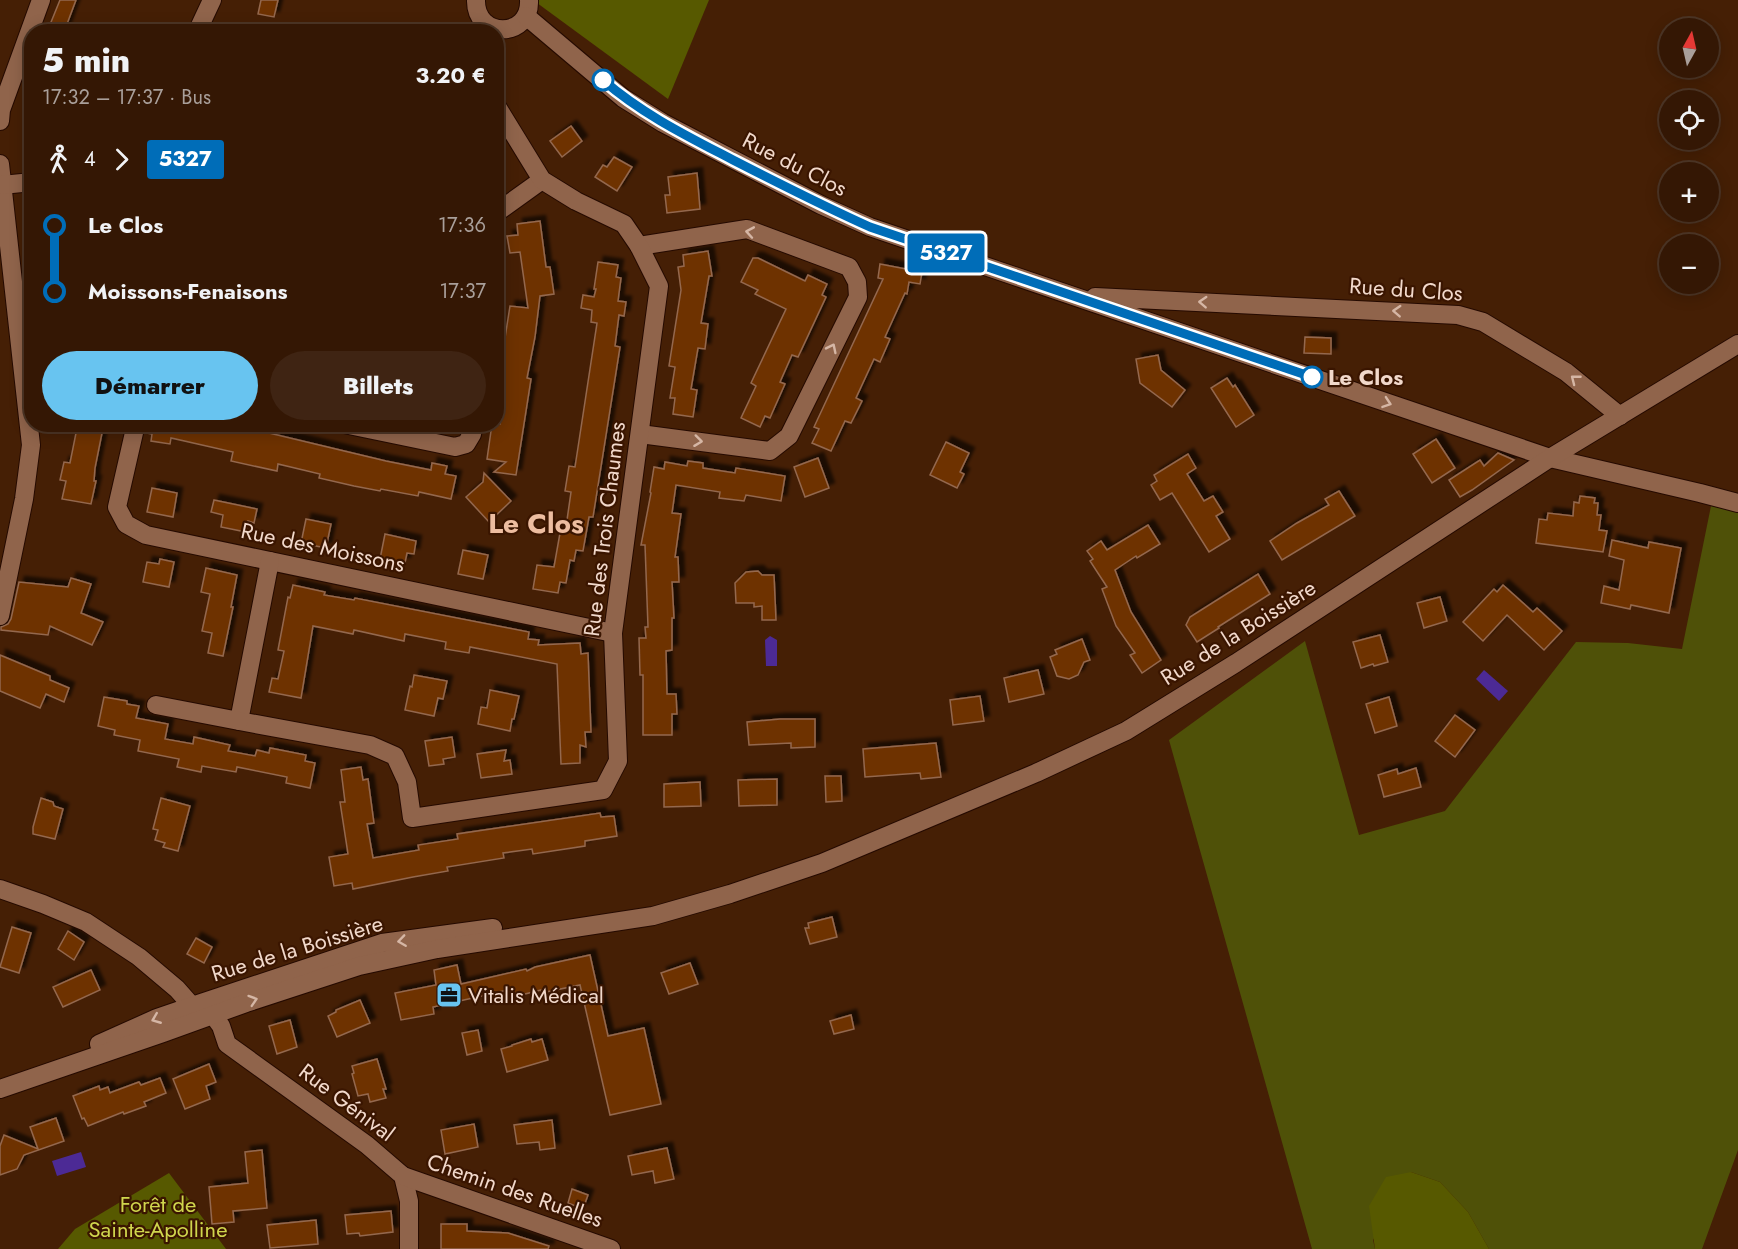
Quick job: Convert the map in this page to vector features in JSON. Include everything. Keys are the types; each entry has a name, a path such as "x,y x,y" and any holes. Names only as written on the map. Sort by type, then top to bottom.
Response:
{"street":[{"path":"32,24 41,0"},
{"path":"201,24 212,0"},
{"path":"476,0 478,14 485,24"},
{"path":"504,30 521,23 528,8"},
{"name":"Rue du Clos","path":"528,8 623,98 663,123 821,205 870,227 1550,458 1738,504"},
{"path":"0,121 1,110 24,47"},
{"name":"Rue des Trois Chaumes","path":"156,705 370,745 395,756 407,782 412,818 603,790 618,761 613,633 660,286 639,246 624,224 576,201 542,180 504,118"},
{"path":"0,164 24,383"},
{"path":"504,207 542,180"},
{"path":"2,184 24,183"},
{"path":"639,246 747,229 849,267 857,282 858,297 789,436 770,451 640,434"},
{"name":"Rue du Clos","path":"1073,296 1458,315 1483,322 1566,372 1620,416"},
{"path":"1150,322 1149,311 1157,300"},
{"name":"Rue de la Boissière","path":"0,1088 359,966 437,949 653,916 730,894 822,863 1036,772 1126,731 1236,663 1550,458 1738,344"},
{"path":"0,616 24,499 31,446 29,432"},
{"name":"Rue des Moissons","path":"134,432 117,507 126,524 147,535 613,633"},
{"path":"383,432 455,447 466,444 472,432"},
{"path":"239,721 270,561"},
{"path":"0,889 86,922 139,957 177,989 192,1006 213,1014"},
{"name":"Rue de la Boissière","path":"0,1088 157,1018 382,944 730,894"},
{"name":"Rue Génival","path":"213,1014 221,1026 227,1044 367,1145 403,1176"},
{"path":"403,1176 409,1201 409,1249"},
{"name":"Chemin des Ruelles","path":"403,1176 611,1249"}],"shaded area":[{"path":"1711,506 1738,512 1738,1150 1702,1249 1489,1249 1468,1212 1440,1182 1411,1172 1373,1240 1375,1249 1312,1249 1169,740 1305,641 1359,835 1445,811 1576,642 1628,643 1682,649"},
{"path":"770,636 777,640 777,666 766,666 765,640"},
{"path":"1484,670 1508,691 1499,701 1476,679"},
{"path":"81,1152 86,1167 57,1176 52,1161"}],"green space":[{"path":"533,0 709,0 668,99"},
{"path":"1411,1172 1440,1182 1468,1212 1489,1249 1375,1249 1369,1206 1386,1177"},
{"name":"Forêt de Sainte-Apolline","path":"169,1173 226,1249 58,1249 75,1229"}],"building":[{"path":"60,0 76,0 67,24 50,24"},
{"path":"261,0 278,0 274,17 258,14"},
{"path":"571,126 582,141 562,157 550,141"},
{"path":"614,157 632,167 617,191 595,177 603,165 607,167"},
{"path":"697,173 700,209 667,213 665,195 670,195 668,177"},
{"path":"540,221 546,267 550,267 554,294 540,296 527,378 531,379 516,475 494,472 506,462 487,459 491,432 504,432 504,344 510,306 528,308 520,252 510,253 507,236 518,235 517,224"},
{"path":"708,251 712,276 709,276 701,323 708,324 705,349 698,348 691,389 697,390 693,417 673,414 675,398 670,398 675,367 669,366 681,290 678,267 684,266 683,255"},
{"path":"753,258 758,258 805,281 808,275 827,284 822,295 826,297 798,357 792,355 780,382 785,384 770,418 765,416 760,427 741,418 756,386 751,383 786,309 755,294 758,290 741,282"},
{"path":"598,262 618,265 616,277 621,278 618,301 626,302 624,316 619,315 615,346 620,347 593,517 589,517 583,551 576,550 574,561 570,560 566,583 560,582 558,593 533,589 537,565 554,567 560,533 565,534 571,492 565,491 569,466 575,467 597,323 591,322 592,310 581,308 583,295 594,297"},
{"path":"880,264 922,272 920,284 909,282 907,294 905,293 885,337 890,339 880,362 874,359 856,398 862,401 851,423 845,421 831,451 812,443 819,429 814,427 883,279 878,278"},
{"path":"1305,337 1331,338 1331,354 1304,353"},
{"path":"1158,355 1161,370 1185,390 1172,407 1140,383 1136,359"},
{"path":"1227,378 1233,387 1235,385 1254,415 1236,427 1211,388"},
{"path":"76,432 102,433 91,504 62,499 66,481 60,480 64,462 70,463"},
{"path":"265,432 431,470 432,463 447,466 445,474 456,476 451,499 419,492 418,496 381,489 380,491 319,478 320,474 278,464 277,471 231,461 233,452 171,438 170,444 151,441 152,434 146,433"},
{"path":"1436,439 1455,468 1432,483 1413,454"},
{"path":"946,442 969,453 960,472 964,474 957,488 930,475"},
{"path":"1498,453 1514,460 1460,497 1449,480 1480,460 1484,466"},
{"path":"1188,454 1196,468 1187,474 1204,501 1213,496 1223,512 1216,516 1230,539 1209,552 1172,493 1160,500 1151,485 1157,481 1154,475"},
{"path":"818,458 829,488 805,497 794,467"},
{"path":"688,461 703,463 703,468 735,473 736,468 785,476 781,501 746,495 744,501 719,498 720,492 676,485 672,513 681,514 675,557 678,557 679,582 672,582 674,618 672,618 672,650 666,651 667,694 676,694 677,714 672,714 672,735 643,735 643,675 640,675 639,638 646,638 645,627 648,627 645,545 641,545 654,467 664,469 665,462 687,466"},
{"path":"484,473 511,501 489,522 466,497 483,482"},
{"path":"152,488 177,493 173,517 147,512"},
{"path":"1339,491 1355,516 1282,560 1270,541 1329,505 1325,499"},
{"path":"1580,496 1595,498 1594,503 1598,503 1597,515 1601,515 1599,530 1607,531 1603,552 1536,543 1539,519 1547,520 1548,513 1573,516 1574,502 1579,503"},
{"path":"214,500 257,509 254,523 248,521 246,532 221,527 223,515 211,512"},
{"path":"306,519 331,524 326,548 301,543"},
{"path":"1148,525 1160,544 1115,570 1131,612 1161,660 1142,673 1130,655 1135,653 1116,626 1102,589 1107,587 1090,561 1093,559 1087,551 1101,541 1107,550"},
{"path":"385,534 416,541 414,554 407,553 405,563 380,559"},
{"path":"1612,540 1648,548 1649,542 1681,548 1669,613 1631,605 1630,609 1601,603 1604,586 1619,590 1624,560 1609,556"},
{"path":"463,550 488,555 483,579 458,574"},
{"path":"160,559 174,562 169,587 143,582 147,562 159,564"},
{"path":"206,568 237,575 223,656 208,653 212,633 202,631 210,594 201,592"},
{"path":"758,571 762,575 774,575 776,620 762,620 762,606 754,607 754,603 736,603 735,583 746,572"},
{"path":"1258,574 1270,594 1197,642 1186,625 1190,617"},
{"path":"71,578 91,584 81,613 103,622 92,645 50,626 48,635 1,630 1,627 8,624 11,619 19,582 68,587"},
{"path":"293,585 325,592 324,595 354,600 355,598 529,632 528,639 539,640 538,645 580,643 581,654 588,653 591,732 585,732 586,747 580,745 580,763 561,764 557,664 470,647 469,653 445,649 446,642 405,634 404,641 354,630 353,634 313,626 301,698 269,692 272,678 278,679 284,651 278,650 288,597 290,598"},
{"path":"1503,585 1533,612 1537,608 1562,631 1544,650 1507,615 1483,641 1463,622 1494,589 1497,592"},
{"path":"1440,597 1447,621 1424,628 1417,603"},
{"path":"1380,635 1388,662 1361,668 1353,642"},
{"path":"1082,639 1090,660 1084,662 1078,675 1069,679 1057,676 1050,657 1057,654 1055,650"},
{"path":"0,655 50,676 50,680 69,688 64,702 46,694 40,708 0,691"},
{"path":"1038,670 1044,694 1009,702 1004,678"},
{"path":"414,675 447,681 443,699 438,698 434,716 405,710"},
{"path":"490,690 519,696 510,731 478,724 481,707 487,708"},
{"path":"980,696 984,721 953,725 950,700"},
{"path":"104,697 127,701 127,704 139,706 136,718 168,724 165,739 193,744 194,737 230,745 228,751 255,756 257,750 269,753 270,748 306,755 305,761 315,763 310,788 286,783 287,777 237,767 236,772 202,766 201,772 177,767 179,759 138,751 140,740 114,735 115,730 98,726"},
{"path":"1389,697 1397,726 1375,733 1366,704"},
{"path":"1455,715 1475,730 1455,757 1435,741"},
{"path":"815,719 815,747 791,748 791,743 749,745 747,722"},
{"path":"452,737 455,757 443,759 444,764 429,766 425,741"},
{"path":"936,743 941,777 921,779 920,773 865,777 863,749"},
{"path":"506,750 504,761 510,760 512,774 481,778 477,754"},
{"path":"361,767 363,780 368,779 374,823 367,824 373,858 419,850 418,845 458,839 457,834 600,813 601,817 614,816 617,836 585,841 585,846 533,854 532,849 503,853 504,858 447,867 448,871 353,889 352,883 334,886 329,857 348,854 340,802 345,802 341,770"},
{"path":"1416,768 1421,787 1384,797 1378,775 1397,769 1398,774"},
{"path":"825,776 841,776 842,801 826,802"},
{"path":"777,779 777,805 739,806 738,780"},
{"path":"700,782 701,806 664,807 664,784"},
{"path":"41,798 63,809 55,839 33,834"},
{"path":"161,798 190,806 178,851 163,847 165,843 155,840 158,830 153,829"},
{"path":"832,917 837,937 810,944 805,928 809,928 808,923"},
{"path":"12,927 31,933 19,973 0,967"},
{"path":"68,931 84,942 74,960 58,949"},
{"path":"196,938 212,947 204,963 187,954"},
{"path":"590,955 608,1036 644,1028 661,1104 610,1115 580,985 517,996 517,993 509,995 508,990 433,1007 434,1014 401,1020 395,993 436,985 434,970 457,965 461,984"},
{"path":"690,963 698,984 669,994 661,973"},
{"path":"91,970 100,990 63,1007 53,987"},
{"path":"360,1000 370,1023 337,1037 328,1016"},
{"path":"851,1015 854,1029 834,1034 830,1021"},
{"path":"290,1020 297,1047 277,1054 269,1026"},
{"path":"478,1030 482,1051 467,1055 462,1033"},
{"path":"531,1039 532,1042 542,1039 548,1060 507,1072 501,1049"},
{"path":"377,1059 386,1089 383,1089 386,1098 370,1102 368,1094 358,1096 352,1066"},
{"path":"209,1064 216,1082 206,1086 210,1099 185,1109 173,1079"},
{"path":"160,1078 166,1093 144,1102 146,1106 124,1114 123,1112 88,1126 84,1118 82,1119 73,1096 99,1086 100,1090 108,1087 110,1093 139,1082 141,1085"},
{"path":"56,1118 64,1141 24,1155 17,1169 0,1175 0,1146 4,1135 38,1149 30,1127"},
{"path":"552,1120 555,1148 540,1150 539,1142 517,1144 514,1125"},
{"path":"474,1124 478,1147 445,1154 441,1130"},
{"path":"667,1148 674,1179 655,1183 653,1171 632,1175 628,1156"},
{"path":"262,1150 267,1208 233,1211 234,1222 212,1224 209,1187 248,1183 245,1152"},
{"path":"572,1189 588,1195 583,1209 568,1203"},
{"path":"391,1211 393,1232 360,1236 359,1233 347,1234 345,1215"},
{"path":"316,1220 318,1244 270,1248 267,1225"},
{"path":"441,1224 467,1224 467,1231 508,1233 549,1246 548,1249 441,1249"}],"bus line":[{"name":"5327","path":"603,80 623,98 663,123 821,205 870,227 1312,377"}],"place":[{"name":"Le Clos","path":"1312,377"},
{"name":"Vitalis Médical","path":"449,995"}],"district":[{"name":"Le Clos","path":"536,523"}]}
